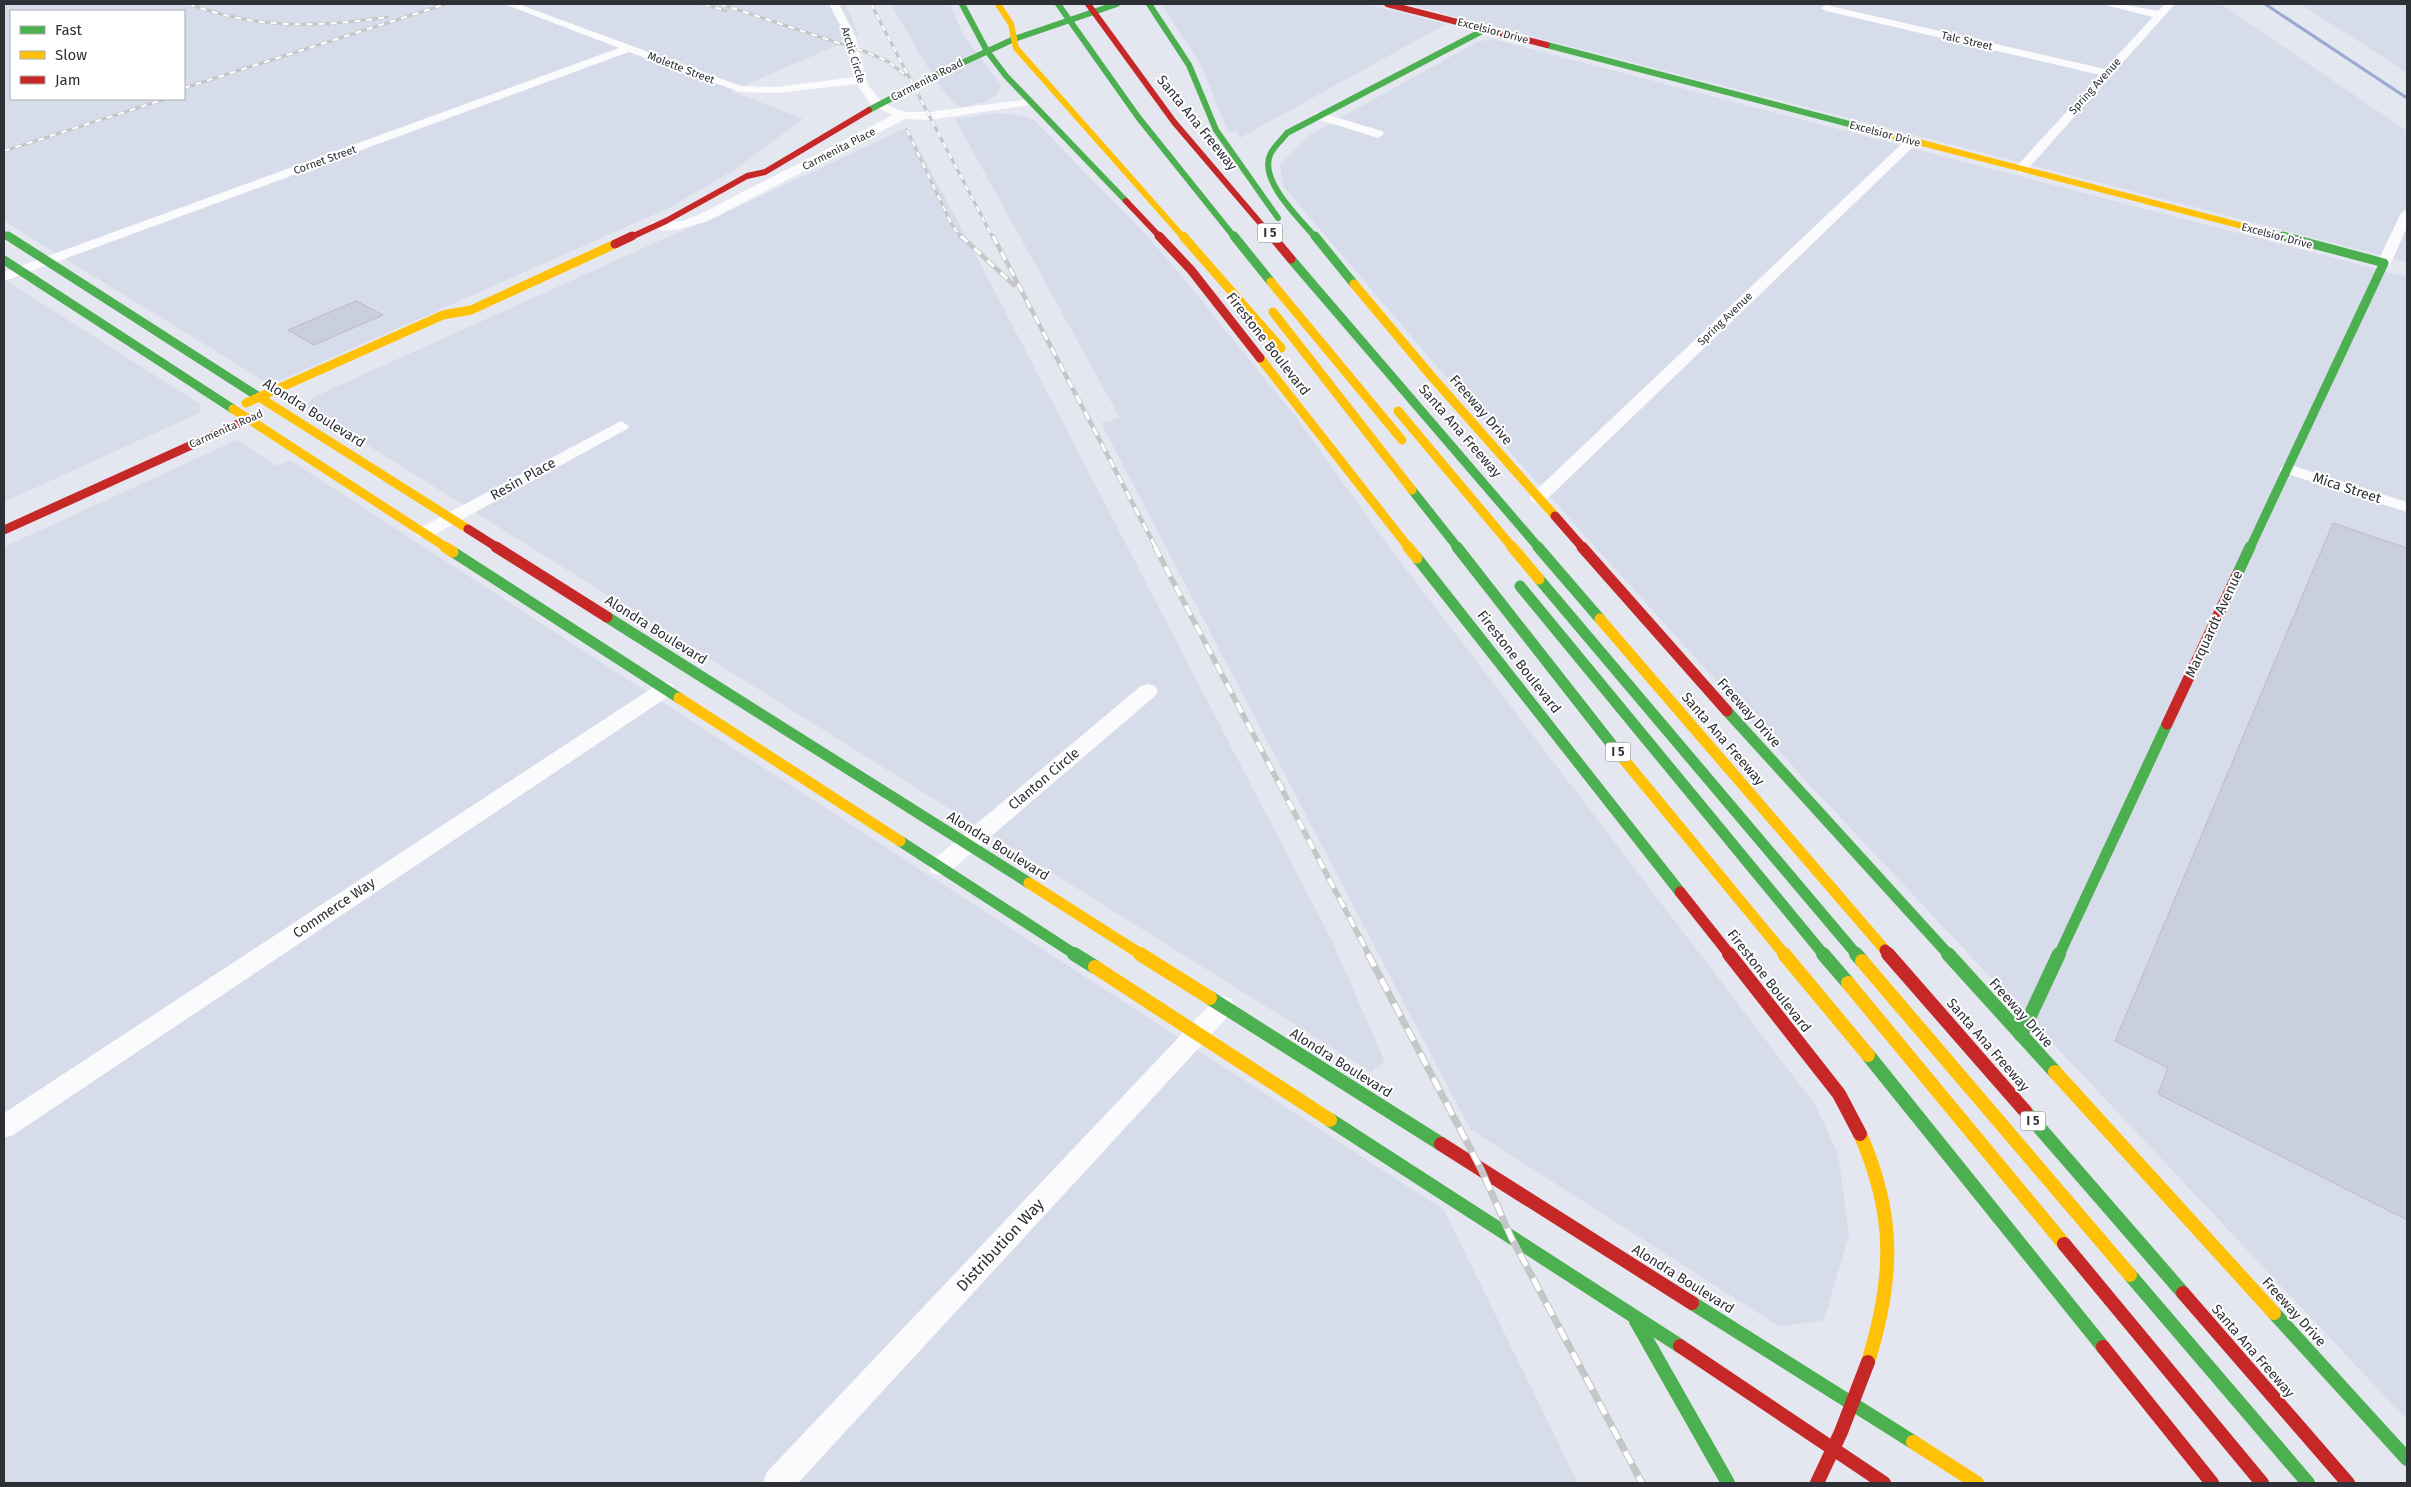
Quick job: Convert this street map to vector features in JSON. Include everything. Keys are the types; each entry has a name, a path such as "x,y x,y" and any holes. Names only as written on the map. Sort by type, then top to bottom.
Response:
{"main road":[{"name":"Firestone Boulevard","path":"962,4 987,51 1029,102 1191,270 1839,1094 1858,1124 1874,1159 1883,1192 1888,1231 1890,1273 1884,1315 1854,1405"},
{"path":"998,4 1014,39 1016,48 1290,356"},
{"path":"1058,4 1116,89 1166,155 1412,453"},
{"path":"1063,36 1047,12 1073,4 1175,142"},
{"name":"Santa Ana Freeway","path":"1088,4 1174,122 1719,759 2348,1483"},
{"name":"Carmenita Road","path":"219,415 443,315 471,310 657,225 713,197 747,176 765,172 849,121 938,74 1014,39 1117,4"},
{"path":"1149,4 1189,65 1216,130 1288,231"},
{"name":"Excelsior Drive","path":"1387,4 2384,263"},
{"name":"Carmenita Road","path":"969,41 1007,26"},
{"name":"Freeway Drive","path":"1486,29 1292,130 1276,145 1267,166 1271,183 1426,370 1755,742 2407,1459"},
{"name":"Carmenita Road","path":"856,99 881,84"},
{"name":"Carmenita Road","path":"747,176 747,169 758,161"},
{"name":"Alondra Boulevard","path":"4,234 1977,1483"},
{"path":"4,260 1634,1317 1884,1483"},
{"name":"Marquardt Avenue","path":"2021,1036 2384,263"},
{"name":"I 5","path":"1268,305 1592,720 1877,1067 2212,1483"},
{"name":"Carmenita Road","path":"450,327 459,323 471,310"},
{"path":"1379,342 1460,455"},
{"path":"1304,370 1373,439"},
{"name":"Carmenita Road","path":"4,530 290,400"},
{"path":"1392,403 1694,764 2308,1483"},
{"path":"1511,575 1702,809 1911,1058 2262,1483"},
{"path":"596,644 623,627"},
{"path":"1634,1317 1728,1483"},
{"path":"1817,1483 1854,1405"}],"street":[{"name":"Molette Street","path":"509,4 740,89 777,90 860,80"},
{"name":"Arctic Circle","path":"834,4 849,34 860,80 866,93 882,109 904,115"},
{"path":"2107,4 2160,15"},
{"name":"Spring Avenue","path":"2021,169 2170,4"},
{"name":"Talc Street","path":"1826,8 2107,73"},
{"name":"Cornet Street","path":"4,278 629,48"},
{"name":"Carmenita Place","path":"657,225 679,225 703,218 904,115 929,116 1029,102"},
{"path":"1318,116 1378,134"},
{"name":"Spring Avenue","path":"1538,498 1912,141"},
{"name":"Marquardt Avenue","path":"2384,263 2407,213"},
{"name":"Resin Place","path":"424,533 621,426"},
{"name":"Mica Street","path":"2287,469 2407,507"},
{"name":"Commerce Way","path":"4,1127 665,688"},
{"name":"Clanton Circle","path":"940,867 1148,691"},
{"name":"Distribution Way","path":"778,1483 1222,1006"}],"shaded area":[{"path":"4,4 845,4 859,36 731,91 803,119 731,172 669,208 283,379 264,381 4,221"},
{"path":"891,4 950,4 963,35 1001,85 997,94 984,102 962,107 954,103 942,89 920,55"},
{"path":"1161,4 1365,4 1446,24 1240,138 1236,131 1228,132 1200,63"},
{"path":"1407,4 2221,4 2407,131 2407,262"},
{"path":"2300,4 2407,4 2407,73 2380,55"},
{"path":"1492,39 2407,277 2407,1420 1808,783 1517,460 1283,186 1280,165 1311,134 1477,42"},
{"path":"997,113 1025,116 1034,120 1150,239 1193,290 1295,416 1393,552 1816,1106 1838,1154 1849,1235 1824,1320 1780,1327 1470,1129 1101,423 1120,418 955,119"},
{"path":"906,128 980,263 1331,939 1385,1062 1371,1072 308,408 307,404 316,396 718,216"},
{"path":"4,279 201,405 199,413 4,502"},
{"path":"237,440 277,466 290,460 1444,1210 1578,1483 4,1483 4,547"}],"building":[{"path":"356,301 383,315 314,345 288,330"},
{"path":"2333,523 2407,548 2407,1220 2158,1094 2168,1068 2115,1041"}],"waterway":[{"path":"2265,4 2407,98"}],"railway":[{"path":"189,4 239,18 287,24 336,23 387,17"},
{"path":"185,88 446,4"},
{"path":"704,4 726,11"},
{"path":"720,4 866,52 889,62 905,75"},
{"path":"871,4 993,238"},
{"path":"4,151 162,100"},
{"path":"907,130 950,221 961,238"},
{"path":"961,236 1014,285"},
{"path":"993,236 1156,548"},
{"path":"1155,547 1369,955"},
{"path":"1368,954 1481,1169 1511,1237 1642,1483"}],"traffic: fast":[{"path":"962,4 987,51 1006,76 1126,201"},
{"path":"1058,4 1138,117 1271,282"},
{"path":"869,110 938,74 1014,39 1117,4"},
{"path":"1149,4 1189,65 1216,130 1278,218"},
{"path":"1354,284 1271,183 1268,167 1270,155 1287,133 1486,29"},
{"path":"1547,45 1876,131"},
{"path":"4,234 259,397"},
{"path":"2237,575 2384,263 2277,235"},
{"path":"1291,259 1600,619"},
{"path":"4,260 233,409"},
{"path":"1412,490 1616,750"},
{"path":"453,552 679,698"},
{"path":"1417,558 1680,892"},
{"path":"1539,579 1862,961"},
{"path":"1520,586 1696,802 1848,983"},
{"path":"607,617 1029,883"},
{"path":"1727,711 2055,1072"},
{"path":"2021,1035 2167,724"},
{"path":"900,841 1095,967"},
{"path":"1210,998 1441,1144"},
{"path":"1868,1055 2103,1347"},
{"path":"2025,1111 2183,1293"},
{"path":"1330,1120 1680,1346"},
{"path":"2130,1275 2308,1483"},
{"path":"1692,1303 1913,1442"},
{"path":"2274,1313 2407,1459"},
{"path":"1636,1321 1728,1483"}],"traffic: slow":[{"path":"998,4 1011,24 1016,48 1281,348"},
{"path":"1876,131 2277,235"},
{"path":"246,403 443,315 471,310 615,244"},
{"path":"1271,282 1402,440"},
{"path":"1354,284 1432,377 1555,516"},
{"path":"1273,312 1412,490"},
{"path":"1260,358 1417,558"},
{"path":"259,397 468,529"},
{"path":"233,409 453,552"},
{"path":"1398,411 1539,579"},
{"path":"1600,619 1885,950"},
{"path":"679,698 900,841"},
{"path":"1616,750 1868,1055"},
{"path":"1029,883 1210,998"},
{"path":"1862,961 2130,1275"},
{"path":"1095,967 1330,1120"},
{"path":"1848,983 2064,1244"},
{"path":"2055,1072 2274,1313"},
{"path":"1860,1134 1872,1161 1881,1189 1888,1247 1883,1305 1877,1334 1868,1362"},
{"path":"1913,1442 1977,1483"}],"traffic: jam":[{"path":"1088,4 1174,122 1291,259"},
{"path":"1387,4 1547,45"},
{"path":"615,244 666,221 747,176 765,172 869,110"},
{"path":"1126,201 1191,270 1260,358"},
{"path":"4,530 249,419"},
{"path":"1555,516 1727,711"},
{"path":"468,529 607,617"},
{"path":"2167,724 2237,575"},
{"path":"1680,892 1839,1094 1860,1134"},
{"path":"1885,950 2025,1111"},
{"path":"1441,1144 1692,1303"},
{"path":"2064,1244 2262,1483"},
{"path":"2183,1293 2348,1483"},
{"path":"1680,1346 1884,1483"},
{"path":"2103,1347 2212,1483"},
{"path":"1817,1483 1841,1432 1868,1362"}]}
